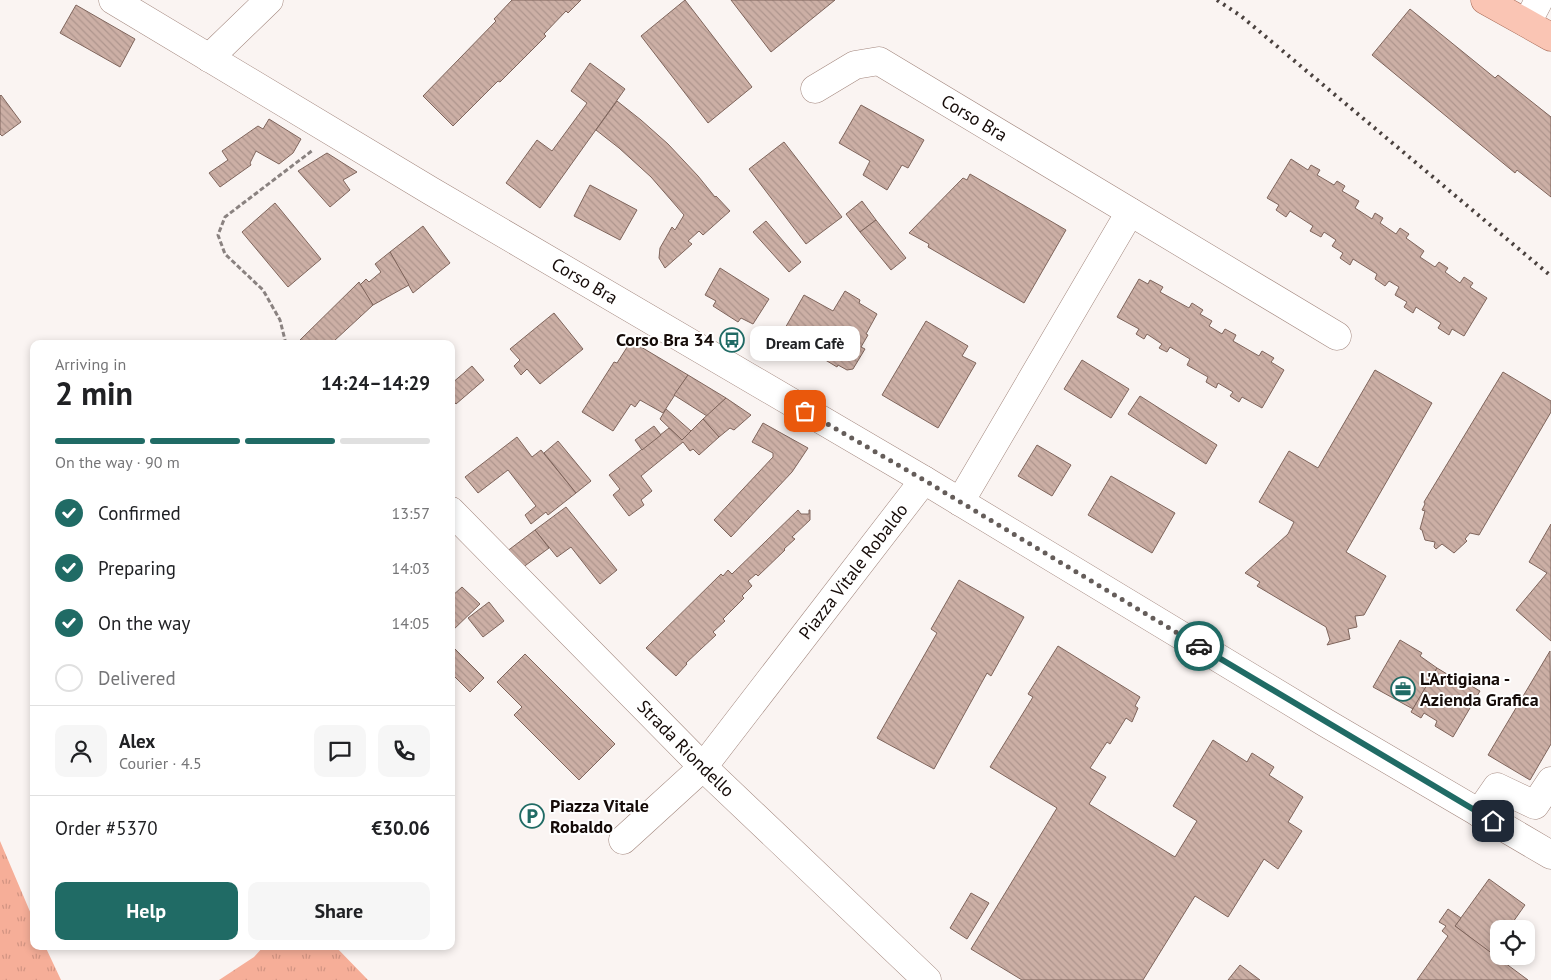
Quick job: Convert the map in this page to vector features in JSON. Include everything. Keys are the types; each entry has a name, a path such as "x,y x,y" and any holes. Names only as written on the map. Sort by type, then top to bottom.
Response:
{"main road":[{"path":"1488,1 1533,12 1551,37"}],"street":[{"name":"Corso Bra","path":"113,0 661,327 924,480 1326,723 1551,855"},
{"path":"209,58 269,0"},
{"name":"Corso Bra","path":"815,89 855,65 878,61 1337,336"},
{"path":"960,502 1130,212"},
{"name":"Piazza Vitale Robaldo","path":"623,840 703,767 924,480"},
{"name":"Strada Riondello","path":"455,516 703,767 927,980"},
{"path":"1479,813 1497,787 1535,804 1551,781"}],"path":[{"path":"285,340 280,320 263,290 225,254 218,235 225,217 335,133"}],"green space":[{"path":"0,841 30,912 30,950 47,950 61,980 0,980"},
{"path":"260,950 339,950 368,980 219,980 254,957"}],"building":[{"path":"512,0 581,0 568,13 566,11 544,34 546,36 453,126 423,96 496,21 494,19"},
{"path":"685,0 752,87 708,123 641,36"},
{"path":"731,0 835,0 771,52"},
{"path":"76,5 135,39 120,67 60,33"},
{"path":"1410,9 1495,78 1498,75 1551,117 1551,197 1517,170 1515,173 1372,55"},
{"path":"590,63 625,89 540,208 506,183 537,140 552,151 585,106 587,103 571,91"},
{"path":"1,95 21,122 2,136 0,134"},
{"path":"617,101 668,144 715,197 730,211 703,235 699,231 688,241 692,244 665,268 659,258 660,248 672,227 675,230 684,215 651,177 596,130"},
{"path":"861,105 924,140 908,168 902,165 887,190 863,175 870,161 839,143"},
{"path":"269,119 301,139 293,153 279,164 256,151 250,163 251,165 220,187 209,173 228,160 222,151 258,126 263,129"},
{"path":"784,142 842,217 806,244 749,169"},
{"path":"327,153 357,172 343,180 350,190 330,207 298,171"},
{"path":"1291,159 1308,170 1311,165 1320,170 1317,175 1334,185 1337,181 1345,186 1342,191 1359,201 1355,208 1372,219 1375,213 1383,218 1380,223 1396,234 1400,228 1409,234 1406,238 1424,251 1420,257 1435,267 1439,262 1448,268 1445,272 1460,283 1464,277 1473,283 1470,287 1487,298 1464,336 1452,329 1449,335 1438,328 1441,323 1416,307 1413,313 1404,307 1407,302 1395,295 1399,287 1389,281 1385,286 1375,279 1377,274 1353,259 1350,265 1340,258 1343,253 1332,246 1336,240 1324,232 1321,237 1310,231 1313,226 1290,211 1286,217 1276,210 1279,205 1267,198"},
{"path":"970,174 1066,230 1024,303 928,247 929,244 909,233 963,178 967,180"},
{"path":"590,185 637,210 620,240 574,216"},
{"path":"862,201 876,220 860,232 846,214"},
{"path":"275,203 321,259 288,287 242,232"},
{"path":"876,220 906,258 891,270 860,232"},
{"path":"766,221 801,262 789,272 753,232"},
{"path":"423,226 450,263 413,293 390,252"},
{"path":"390,252 409,285 373,305 360,285 366,279 369,282 381,272 375,264"},
{"path":"720,268 769,299 753,324 741,318 738,322 713,306 716,301 705,295"},
{"path":"1139,279 1148,284 1150,280 1163,287 1160,292 1189,308 1192,303 1203,310 1200,314 1212,321 1209,326 1222,334 1225,329 1236,335 1233,341 1259,356 1262,351 1274,358 1271,362 1284,370 1262,408 1242,397 1239,402 1230,396 1233,392 1218,383 1216,388 1206,382 1208,377 1187,365 1190,359 1170,347 1167,352 1159,348 1162,344 1147,334 1144,339 1136,334 1139,329 1117,317"},
{"path":"359,282 373,305 335,340 300,340"},
{"path":"845,291 860,300 859,303 877,314 861,347 865,349 853,369 847,370 838,365 837,367 822,358 823,356 784,330 804,295 833,311"},
{"path":"554,313 583,349 540,384 527,369 521,375 514,366 520,360 510,349"},
{"path":"926,321 968,346 962,356 976,363 938,428 882,395"},
{"path":"631,341 688,375 663,413 640,400 635,407 631,404 613,431 582,412 614,362 617,363"},
{"path":"1082,360 1129,389 1111,418 1064,389"},
{"path":"472,366 484,380 456,404 455,381"},
{"path":"1375,370 1432,403 1346,552 1386,576 1364,615 1355,616 1357,627 1348,629 1350,639 1327,645 1330,640 1326,627 1257,586 1260,582 1245,573 1288,534 1294,522 1259,502 1289,451 1318,468"},
{"path":"1503,372 1551,401 1551,412 1479,535 1470,533 1465,539 1467,541 1454,553 1442,544 1436,549 1434,547 1435,542 1425,540 1420,529 1425,511 1422,510 1424,502"},
{"path":"688,375 726,398 707,416 674,395"},
{"path":"1140,396 1217,445 1206,464 1128,414"},
{"path":"726,398 751,415 734,430 730,428 719,437 703,419"},
{"path":"666,409 691,431 682,440 660,419"},
{"path":"703,419 719,437 699,455 693,449 690,451 683,442 641,476 652,491 641,500 644,505 629,516 613,495 620,489 609,475 669,428 682,440"},
{"path":"763,423 808,448 792,472 731,537 714,520 773,457 773,453 752,442"},
{"path":"654,426 661,435 642,450 635,440"},
{"path":"517,437 532,457 541,450 576,493 548,515 546,512 531,524 525,515 536,506 508,470 478,493 465,477"},
{"path":"558,441 591,481 576,493 544,453"},
{"path":"1037,445 1071,465 1052,496 1018,476"},
{"path":"1111,476 1175,513 1152,553 1088,515"},
{"path":"566,507 617,570 600,584 571,547 557,557 535,530"},
{"path":"798,510 801,514 809,514 810,510 810,520 792,537 795,539 785,550 758,576 756,574 748,581 752,586 742,596 744,598 723,619 725,621 713,632 716,635 686,663 676,676 646,648 721,574 723,576 728,570 732,574"},
{"path":"1551,524 1551,641 1516,610 1547,573 1529,562"},
{"path":"535,530 549,548 522,568 506,552"},
{"path":"959,580 1024,617 991,676 987,673 934,769 877,738 937,633 931,629"},
{"path":"462,587 480,604 455,628 455,593"},
{"path":"489,602 504,621 483,637 468,618"},
{"path":"1400,640 1422,653 1420,656 1437,668 1413,709 1373,687"},
{"path":"1058,646 1140,697 1135,706 1138,708 1132,722 1126,718 1110,744 1107,742 1090,768 1106,777 1089,804 1175,857 1197,821 1173,806 1213,740 1247,762 1252,753 1274,767 1269,775 1303,797 1288,822 1302,831 1278,869 1264,859 1228,917 1195,896 1143,980 1022,980 971,949 1057,808 990,767 1033,697 1028,694"},
{"path":"455,649 484,678 470,692 455,677"},
{"path":"1550,651 1551,744 1530,780 1488,755"},
{"path":"525,654 615,744 579,780 514,715 522,707 497,682"},
{"path":"1437,668 1447,674 1446,676 1459,683 1461,680 1480,691 1453,737 1435,726 1437,721 1424,713 1421,718 1411,712"},
{"path":"1489,879 1525,905 1514,920 1490,920 1490,952 1455,926"},
{"path":"971,893 989,903 967,939 950,928"},
{"path":"1448,909 1461,918 1455,926 1490,952 1490,965 1508,965 1528,980 1417,980 1448,936 1442,931 1446,926 1439,922"},
{"path":"1240,965 1260,980 1228,980"}],"railway":[{"path":"1217,0 1241,16 1551,276"}],"way so far":[{"path":"805,411 924,480 1199,646"}],"place":[{"name":"Corso Bra 34","path":"732,340"},
{"name":"Dream Cafè","path":"805,411"},
{"name":"L'Artigiana - Azienda Grafica","path":"1403,689"},
{"name":"Piazza Vitale Robaldo","path":"532,816"}],"route":[{"path":"1199,646 1493,821"}]}
